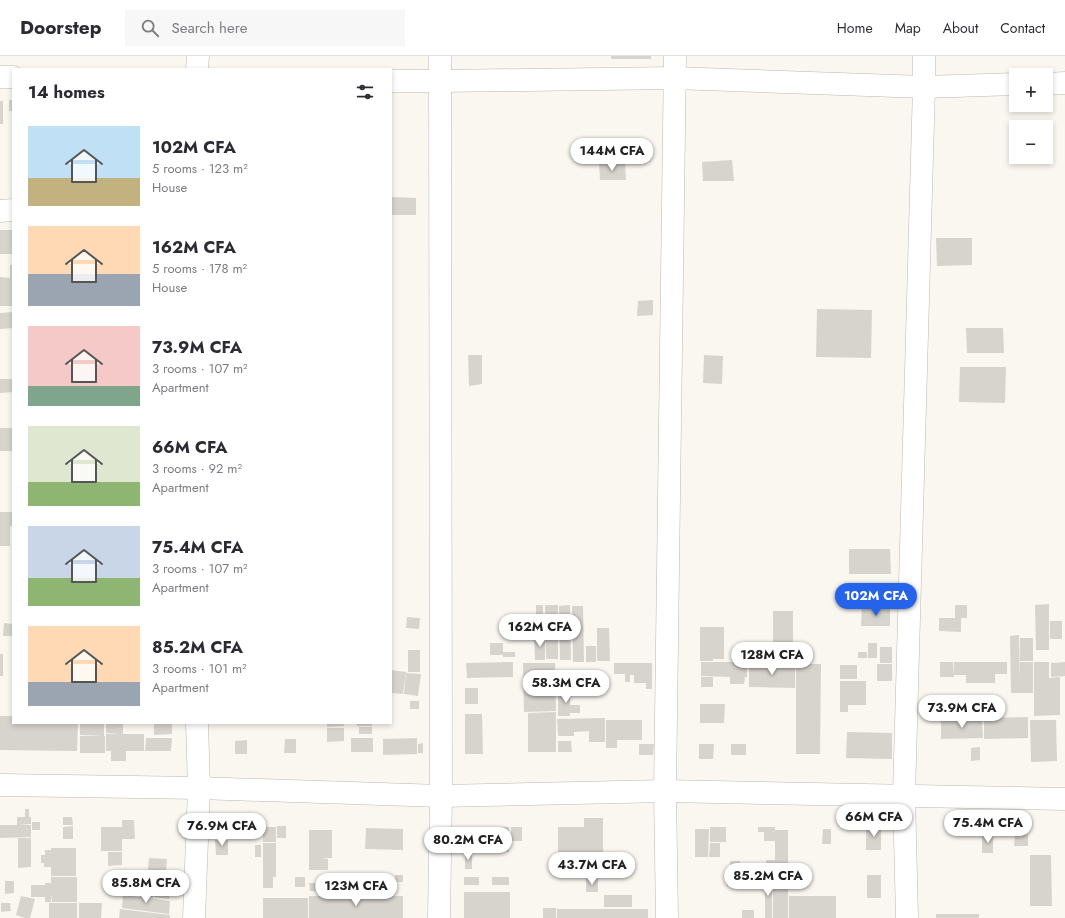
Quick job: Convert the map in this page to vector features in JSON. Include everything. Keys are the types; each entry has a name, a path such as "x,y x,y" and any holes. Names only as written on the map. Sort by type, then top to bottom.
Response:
{"street":[{"path":"198,56 198,68"},
{"path":"439,918 441,796 440,56"},
{"path":"667,918 665,791 675,56"},
{"path":"907,918 904,795 924,56"},
{"path":"0,77 12,77"},
{"path":"392,81 675,78 924,86 1009,84"},
{"path":"1053,84 1065,83"},
{"path":"0,211 12,210"},
{"path":"194,918 199,788 197,724"},
{"path":"0,785 199,788 441,796 665,791 1065,799"}],"building":[{"path":"611,56 651,56 651,59 611,59"},
{"path":"9,100 12,100 12,111 9,111"},
{"path":"0,101 3,101 3,124 0,124"},
{"path":"732,160 734,181 703,181 702,162"},
{"path":"599,163 625,163 626,180 600,180"},
{"path":"392,197 416,198 416,215 392,215"},
{"path":"0,230 12,230 12,254 0,254"},
{"path":"936,238 972,238 972,265 937,266"},
{"path":"10,265 12,265 12,306 0,306 0,277 10,278"},
{"path":"653,300 653,315 637,316 638,301"},
{"path":"817,309 872,310 871,358 816,357"},
{"path":"12,312 12,328 0,329 0,313"},
{"path":"966,328 1003,328 1004,353 967,353"},
{"path":"468,355 482,355 482,384 469,386"},
{"path":"704,355 723,356 722,384 703,383"},
{"path":"960,367 1006,367 1005,403 959,402"},
{"path":"0,379 12,379 12,392 0,393"},
{"path":"0,428 12,428 12,451 0,451"},
{"path":"0,512 12,512 10,546 0,546"},
{"path":"849,549 890,549 891,574 849,574"},
{"path":"1049,604 1049,650 1036,650 1035,605"},
{"path":"536,605 543,605 543,635 536,635"},
{"path":"545,605 558,605 558,659 546,659"},
{"path":"570,605 571,660 560,660 559,606"},
{"path":"955,605 967,605 967,618 955,618"},
{"path":"572,606 583,606 584,662 573,662"},
{"path":"862,608 890,608 890,626 861,626"},
{"path":"773,611 793,611 793,659 773,659"},
{"path":"407,617 420,618 419,629 406,628"},
{"path":"939,618 961,618 961,632 939,631"},
{"path":"1050,621 1062,621 1062,639 1050,639"},
{"path":"4,623 12,624 12,636 3,636"},
{"path":"700,627 724,627 724,659 700,661"},
{"path":"597,628 609,628 610,661 597,661"},
{"path":"1019,635 1020,682 1020,662 1033,662 1033,693 1011,693 1010,636"},
{"path":"534,637 545,637 545,660 535,660"},
{"path":"1020,638 1033,638 1033,661 1020,661"},
{"path":"490,643 503,643 503,652 515,652 515,657 490,655"},
{"path":"868,643 877,643 877,658 868,658"},
{"path":"586,646 596,646 596,662 586,662"},
{"path":"880,647 892,647 892,663 880,663"},
{"path":"746,649 758,649 758,658 746,658"},
{"path":"408,650 420,650 420,672 408,672"},
{"path":"765,652 772,652 772,659 765,659"},
{"path":"858,652 867,652 867,658 858,658"},
{"path":"0,654 3,654 3,676 0,676"},
{"path":"513,662 513,677 467,678 466,663"},
{"path":"701,662 747,662 747,677 745,677 744,684 730,684 730,677 701,676"},
{"path":"940,662 953,662 954,677 940,677"},
{"path":"954,662 1007,662 1007,674 995,674 995,683 966,683 966,675 954,675"},
{"path":"1034,662 1049,662 1049,678 1060,677 1060,715 1034,716"},
{"path":"1065,662 1065,676 1051,677 1051,663"},
{"path":"523,663 555,663 556,711 524,712"},
{"path":"614,663 652,663 652,689 646,689 646,683 634,683 634,675 630,675 630,682 625,682 625,674 614,674"},
{"path":"749,664 795,664 795,688 749,687"},
{"path":"796,664 821,664 820,754 796,754"},
{"path":"877,664 892,664 892,681 877,681"},
{"path":"840,665 857,665 857,679 840,679"},
{"path":"392,670 406,672 403,694 392,693"},
{"path":"406,673 421,674 418,696 404,694"},
{"path":"701,677 713,677 713,687 701,687"},
{"path":"840,681 866,681 866,705 848,705 848,712 840,712"},
{"path":"558,682 567,682 567,689 558,689"},
{"path":"465,688 478,688 478,704 465,704"},
{"path":"558,690 570,690 570,705 580,705 580,713 570,713 570,716 558,716"},
{"path":"410,701 419,701 419,709 410,709"},
{"path":"700,704 725,704 724,723 700,723"},
{"path":"556,712 556,752 528,752 528,713"},
{"path":"465,714 482,714 483,754 465,754"},
{"path":"0,716 12,716 12,724 78,724 77,751 0,750"},
{"path":"1028,717 1028,738 984,739 984,718"},
{"path":"605,718 605,742 589,742 589,731 574,732 574,736 558,736 557,719"},
{"path":"982,718 983,738 941,739 941,719"},
{"path":"606,720 628,720 628,740 617,740 617,748 606,748"},
{"path":"628,720 642,720 642,740 628,740"},
{"path":"1030,720 1056,720 1057,761 1031,762"},
{"path":"80,724 104,724 104,736 80,735"},
{"path":"106,724 123,724 123,734 144,734 144,751 126,751 126,761 111,761 111,751 106,751 106,734 119,733 106,733"},
{"path":"154,724 172,724 172,734 154,735"},
{"path":"327,724 344,724 344,726 327,727"},
{"path":"357,724 372,724 372,726 357,726"},
{"path":"359,727 372,727 372,734 359,734"},
{"path":"327,728 344,728 344,741 327,742"},
{"path":"847,732 892,733 892,759 846,758"},
{"path":"80,736 105,736 105,753 80,753"},
{"path":"146,738 172,738 171,751 145,751"},
{"path":"351,738 373,738 373,752 351,752"},
{"path":"417,738 417,754 383,755 383,739"},
{"path":"285,739 296,739 296,753 284,753"},
{"path":"247,740 247,754 235,754 235,741"},
{"path":"558,741 571,741 572,752 558,752"},
{"path":"423,743 423,753 418,753 418,744"},
{"path":"639,744 654,744 653,755 639,755"},
{"path":"699,744 714,744 713,759 699,759"},
{"path":"731,744 746,744 746,755 731,755"},
{"path":"980,747 980,760 971,761 971,748"},
{"path":"25,809 29,809 31,824 18,825 31,825 31,837 0,838 0,825 17,825 17,817 25,817"},
{"path":"63,817 72,817 73,825 63,825"},
{"path":"584,818 603,818 603,858 558,858 558,827 584,827"},
{"path":"122,820 134,820 135,839 122,839 122,851 101,851 101,827 122,827"},
{"path":"32,822 40,822 40,830 32,830"},
{"path":"216,825 228,825 228,839 216,839"},
{"path":"73,826 73,839 63,839 63,827"},
{"path":"277,826 286,826 286,838 277,838"},
{"path":"263,827 276,827 276,842 263,842"},
{"path":"464,827 493,827 493,841 464,841"},
{"path":"495,827 509,827 509,852 484,852 484,841 495,841"},
{"path":"511,827 522,827 522,841 511,841"},
{"path":"710,827 726,827 726,842 710,842"},
{"path":"758,827 775,827 775,830 788,830 788,860 775,860 775,841 764,841 764,832 758,832"},
{"path":"866,827 881,827 881,850 866,850"},
{"path":"366,828 403,829 403,850 365,849"},
{"path":"695,829 709,829 708,857 695,857"},
{"path":"823,829 831,829 831,844 822,844"},
{"path":"309,830 332,830 332,858 322,858 328,859 328,870 309,870"},
{"path":"239,831 245,831 246,839 239,839"},
{"path":"1015,834 1028,834 1028,846 1014,846"},
{"path":"982,835 993,835 993,853 982,853"},
{"path":"18,838 31,838 31,867 18,868"},
{"path":"215,840 228,840 228,855 216,855"},
{"path":"464,842 483,842 483,852 464,852"},
{"path":"263,843 276,843 276,877 263,877"},
{"path":"710,843 720,843 720,857 709,857"},
{"path":"255,845 261,845 261,857 255,857"},
{"path":"51,848 76,848 76,876 51,876 51,867 44,867 44,863 41,863 41,855 45,855 45,850 51,850"},
{"path":"108,852 122,852 122,865 108,866"},
{"path":"465,853 472,853 472,869 465,869"},
{"path":"1030,855 1051,855 1052,906 1030,906"},
{"path":"149,858 167,859 166,871 148,870"},
{"path":"766,860 788,860 788,873 766,873"},
{"path":"730,861 740,861 740,868 730,867"},
{"path":"141,873 149,874 148,882 140,881"},
{"path":"156,873 167,873 166,886 156,886"},
{"path":"788,873 808,873 808,887 788,887 788,918 773,918 773,876 788,876"},
{"path":"350,874 370,874 370,885 350,885"},
{"path":"372,874 386,874 386,885 372,885"},
{"path":"395,875 403,875 403,882 395,882"},
{"path":"741,875 750,875 750,880 740,880"},
{"path":"867,875 881,875 881,898 867,898"},
{"path":"765,876 772,876 772,918 765,918"},
{"path":"51,877 77,877 77,902 52,902 51,894 51,902 45,902 45,897 31,897 31,885 45,885 45,883 51,883"},
{"path":"263,877 273,877 273,888 263,888"},
{"path":"295,877 305,877 305,887 295,887"},
{"path":"464,877 479,877 479,885 464,885"},
{"path":"492,877 509,877 509,885 492,885"},
{"path":"727,877 739,877 739,886 727,886"},
{"path":"586,879 598,879 598,892 586,892"},
{"path":"122,880 155,884 153,898 120,893"},
{"path":"5,881 14,881 14,893 5,894"},
{"path":"309,883 319,883 319,891 310,891"},
{"path":"155,887 170,889 169,899 154,897"},
{"path":"464,892 510,892 510,918 464,918"},
{"path":"123,895 170,901 169,914 122,908"},
{"path":"604,895 632,895 632,907 604,907"},
{"path":"21,896 35,899 30,918 16,915"},
{"path":"309,896 403,896 403,918 309,918"},
{"path":"789,896 836,896 836,918 789,918"},
{"path":"263,898 308,898 308,918 263,918"},
{"path":"1,903 10,903 11,911 1,912"},
{"path":"49,903 77,903 77,918 49,918"},
{"path":"79,903 102,903 101,918 79,918"},
{"path":"543,908 556,908 556,918 543,918"},
{"path":"120,909 170,915 170,918 119,918"},
{"path":"557,909 648,909 648,918 557,918"},
{"path":"742,910 754,910 754,918 742,918"},
{"path":"936,914 979,914 979,918 936,918"}]}
